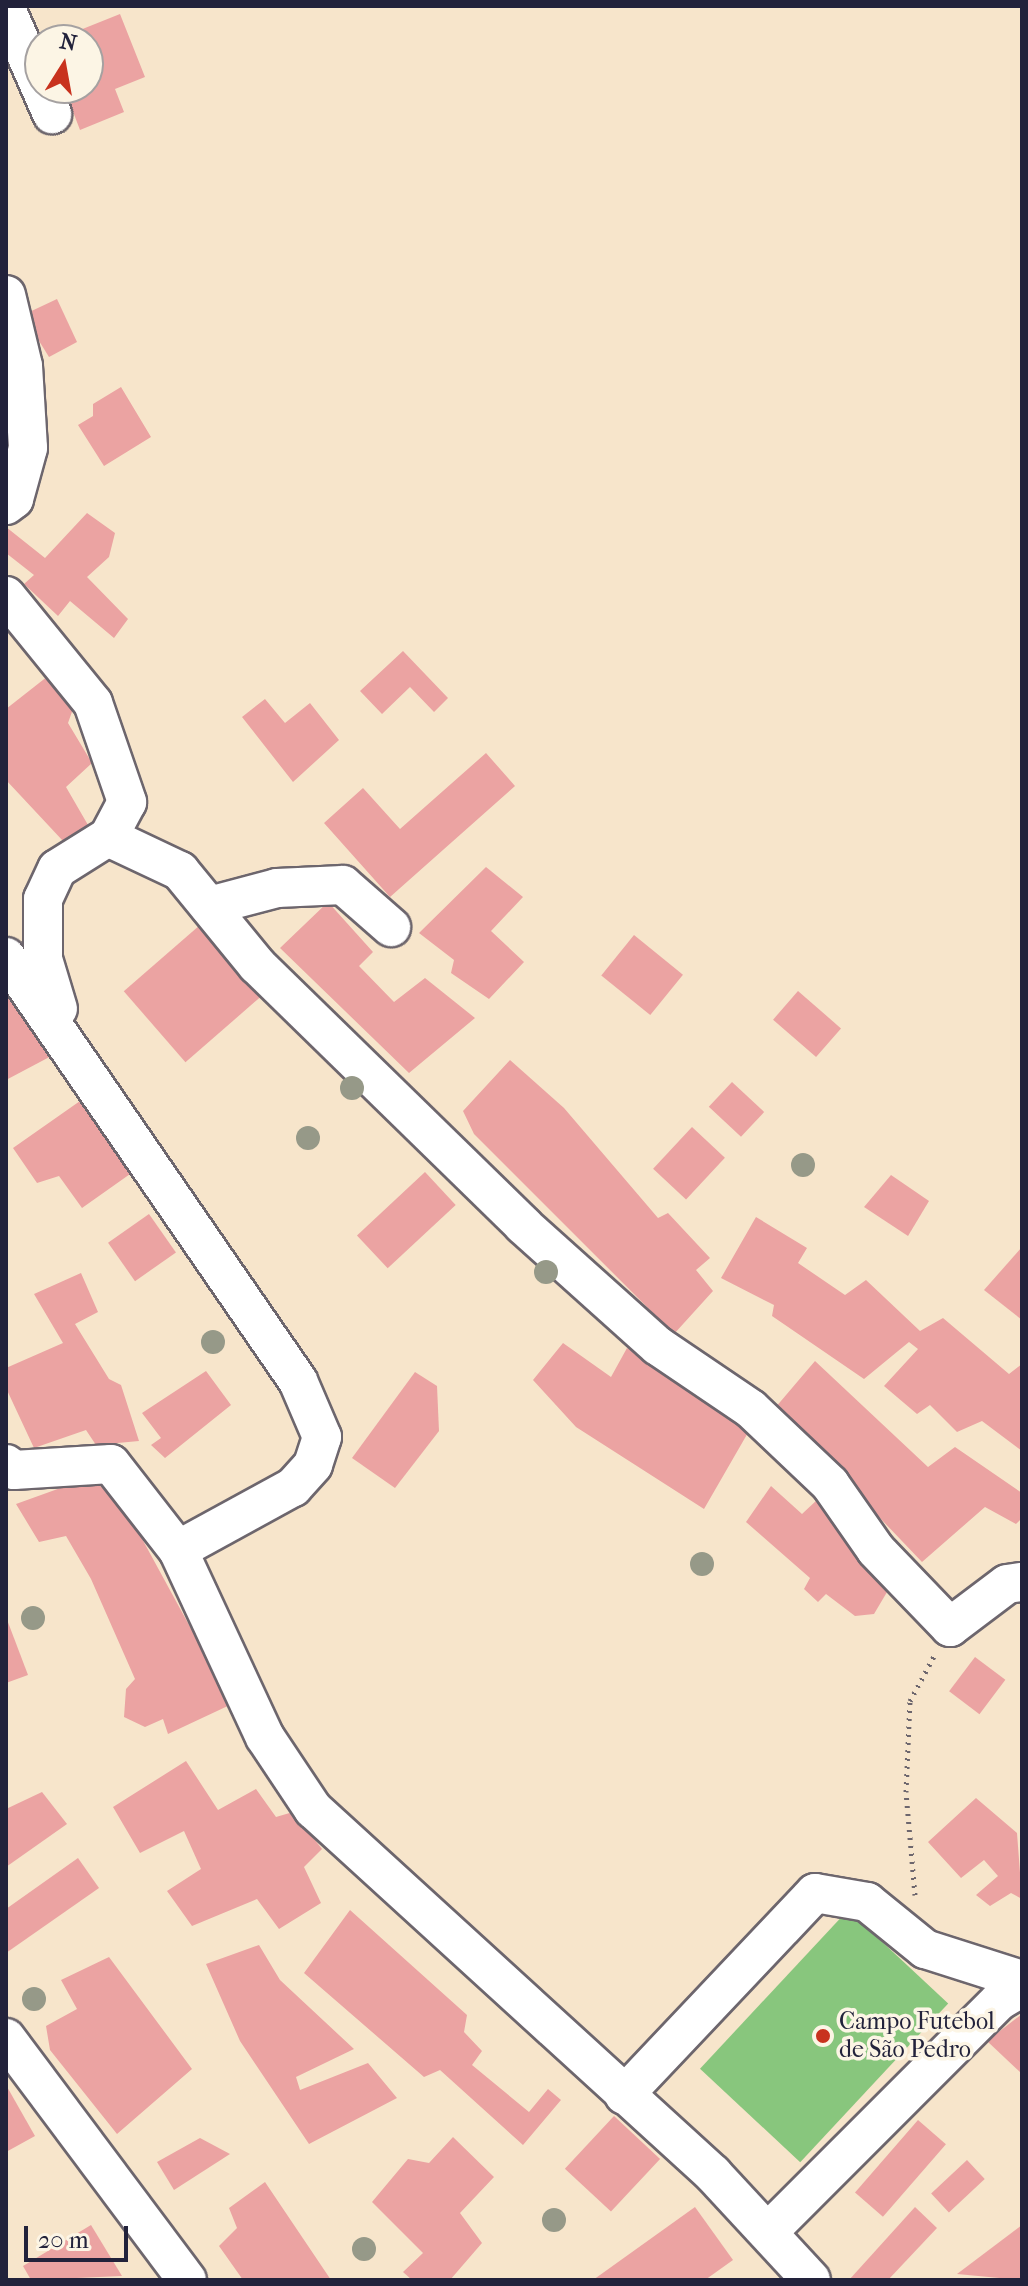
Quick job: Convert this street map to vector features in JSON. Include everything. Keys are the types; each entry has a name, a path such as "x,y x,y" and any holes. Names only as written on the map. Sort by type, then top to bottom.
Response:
{"street":[{"path":"6,9 52,114"},
{"path":"6,295 23,366 28,448 14,499 6,505"},
{"path":"6,596 93,703 127,802 108,837 57,869 43,899 43,959 67,1038"},
{"path":"108,837 180,871 257,965 523,1225 658,1346 751,1409 819,1473 876,1550 950,1627 1007,1584 1022,1582"},
{"path":"209,906 277,888 343,885 391,927"},
{"path":"6,957 67,1038 298,1381 322,1437 313,1465 293,1487 178,1550"},
{"path":"6,1464 14,1470 111,1464 178,1550 265,1737 313,1809 770,2230 811,2280"},
{"path":"624,2095 815,1893 867,1902 925,1949 1022,1980"},
{"path":"770,2230 999,2001 1022,1987"},
{"path":"6,2038 187,2280"}],"path":[{"path":"925,1949 906,1792 910,1701 950,1627"}],"green space":[{"name":"Campo Futebol de São Pedro","path":"848,1910 948,2003 800,2162 700,2069"}],"building":[{"path":"120,14 145,77 115,89 124,112 80,130 70,104 104,104 104,24 95,24"},
{"path":"57,299 77,342 49,357 23,315"},
{"path":"121,387 151,437 104,466 78,425 93,416 93,404"},
{"path":"87,513 115,533 109,557 87,577 128,619 114,638 70,601 58,616 24,584 34,575 6,553 6,527 45,558"},
{"path":"403,651 448,698 434,712 410,687 382,714 360,691"},
{"path":"48,676 73,709 68,723 92,763 66,787 88,825 63,841 6,780 6,709"},
{"path":"265,699 285,723 310,703 339,740 293,782 242,717"},
{"path":"486,753 515,786 390,897 324,823 363,788 400,829"},
{"path":"486,867 523,897 491,931 524,962 489,999 451,973 454,960 419,933"},
{"path":"328,902 373,952 359,966 394,1002 425,978 475,1018 409,1073 280,948"},
{"path":"200,925 262,996 185,1062 124,991"},
{"path":"634,935 683,975 650,1015 601,975"},
{"path":"6,983 57,1053 6,1080"},
{"path":"798,991 841,1028 816,1057 773,1020"},
{"path":"510,1060 564,1108 658,1218 668,1213 710,1258 696,1270 713,1291 674,1334 474,1134 463,1111"},
{"path":"732,1082 764,1112 741,1137 709,1107"},
{"path":"90,1094 140,1167 82,1208 59,1176 37,1183 13,1148"},
{"path":"692,1127 725,1158 686,1199 653,1169"},
{"path":"425,1172 456,1205 388,1268 357,1235"},
{"path":"891,1175 929,1201 908,1236 864,1207"},
{"path":"149,1214 176,1253 135,1281 108,1243"},
{"path":"756,1217 807,1248 798,1263 845,1295 866,1280 920,1331 943,1318 1009,1374 1022,1364 1022,1451 982,1421 957,1432 930,1405 917,1414 884,1386 918,1349 909,1342 864,1379 772,1316 774,1305 721,1278"},
{"path":"1022,1247 1022,1320 984,1290"},
{"path":"81,1273 98,1312 75,1324 109,1379 121,1385 139,1441 96,1445 86,1430 34,1448 6,1388 6,1368 63,1343 34,1294"},
{"path":"563,1343 611,1377 627,1348 753,1424 704,1509 576,1427 533,1380"},
{"path":"815,1361 928,1467 955,1447 1022,1493 1022,1518 1016,1524 985,1507 922,1562 775,1408"},
{"path":"206,1371 231,1405 165,1458 151,1445 161,1438 142,1413"},
{"path":"415,1372 437,1386 439,1431 395,1488 352,1458"},
{"path":"91,1477 128,1513 232,1704 168,1734 163,1719 145,1727 124,1717 126,1689 135,1679 91,1579 66,1536 39,1542 16,1504"},
{"path":"771,1486 802,1514 818,1499 893,1582 874,1614 855,1616 826,1594 818,1602 804,1589 810,1578 746,1522"},
{"path":"6,1617 28,1675 6,1683"},
{"path":"975,1657 1005,1680 979,1714 949,1691"},
{"path":"186,1761 218,1810 256,1789 276,1817 293,1812 322,1849 304,1867 321,1903 279,1929 257,1899 192,1926 167,1891 201,1869 184,1831 140,1853 113,1807"},
{"path":"42,1792 67,1824 6,1867 6,1809"},
{"path":"976,1798 1017,1833 1022,1899 1011,1893 990,1906 976,1895 998,1876 984,1860 961,1878 928,1842"},
{"path":"78,1858 99,1888 6,1953 6,1909"},
{"path":"350,1910 467,2015 464,2032 482,2051 472,2065 529,2112 548,2089 561,2100 523,2145 440,2070 424,2077 304,1973"},
{"path":"259,1945 280,1980 354,2049 296,2077 300,2090 368,2063 397,2098 309,2144 240,2041 206,1964"},
{"path":"109,1957 192,2069 117,2134 50,2050 46,2026 77,2009 61,1980"},
{"path":"1022,2014 1022,2074 987,2041"},
{"path":"6,2085 35,2136 6,2152"},
{"path":"614,2116 660,2159 611,2212 565,2169"},
{"path":"918,2120 946,2144 883,2217 855,2192"},
{"path":"453,2137 494,2177 460,2213 482,2243 450,2280 412,2280 403,2272 423,2253 372,2202 408,2159 429,2163"},
{"path":"200,2138 230,2154 174,2190 157,2162"},
{"path":"967,2160 985,2179 949,2212 931,2193"},
{"path":"265,2182 331,2280 243,2280 219,2246 237,2228 229,2208"},
{"path":"695,2207 733,2260 705,2280 593,2280"},
{"path":"915,2207 937,2228 888,2280 849,2280"},
{"path":"91,2225 122,2276 31,2280 23,2266"},
{"path":"1022,2225 1022,2280 957,2274"}],"place":[{"name":"Campo Futebol de São Pedro","path":"823,2036"}]}
